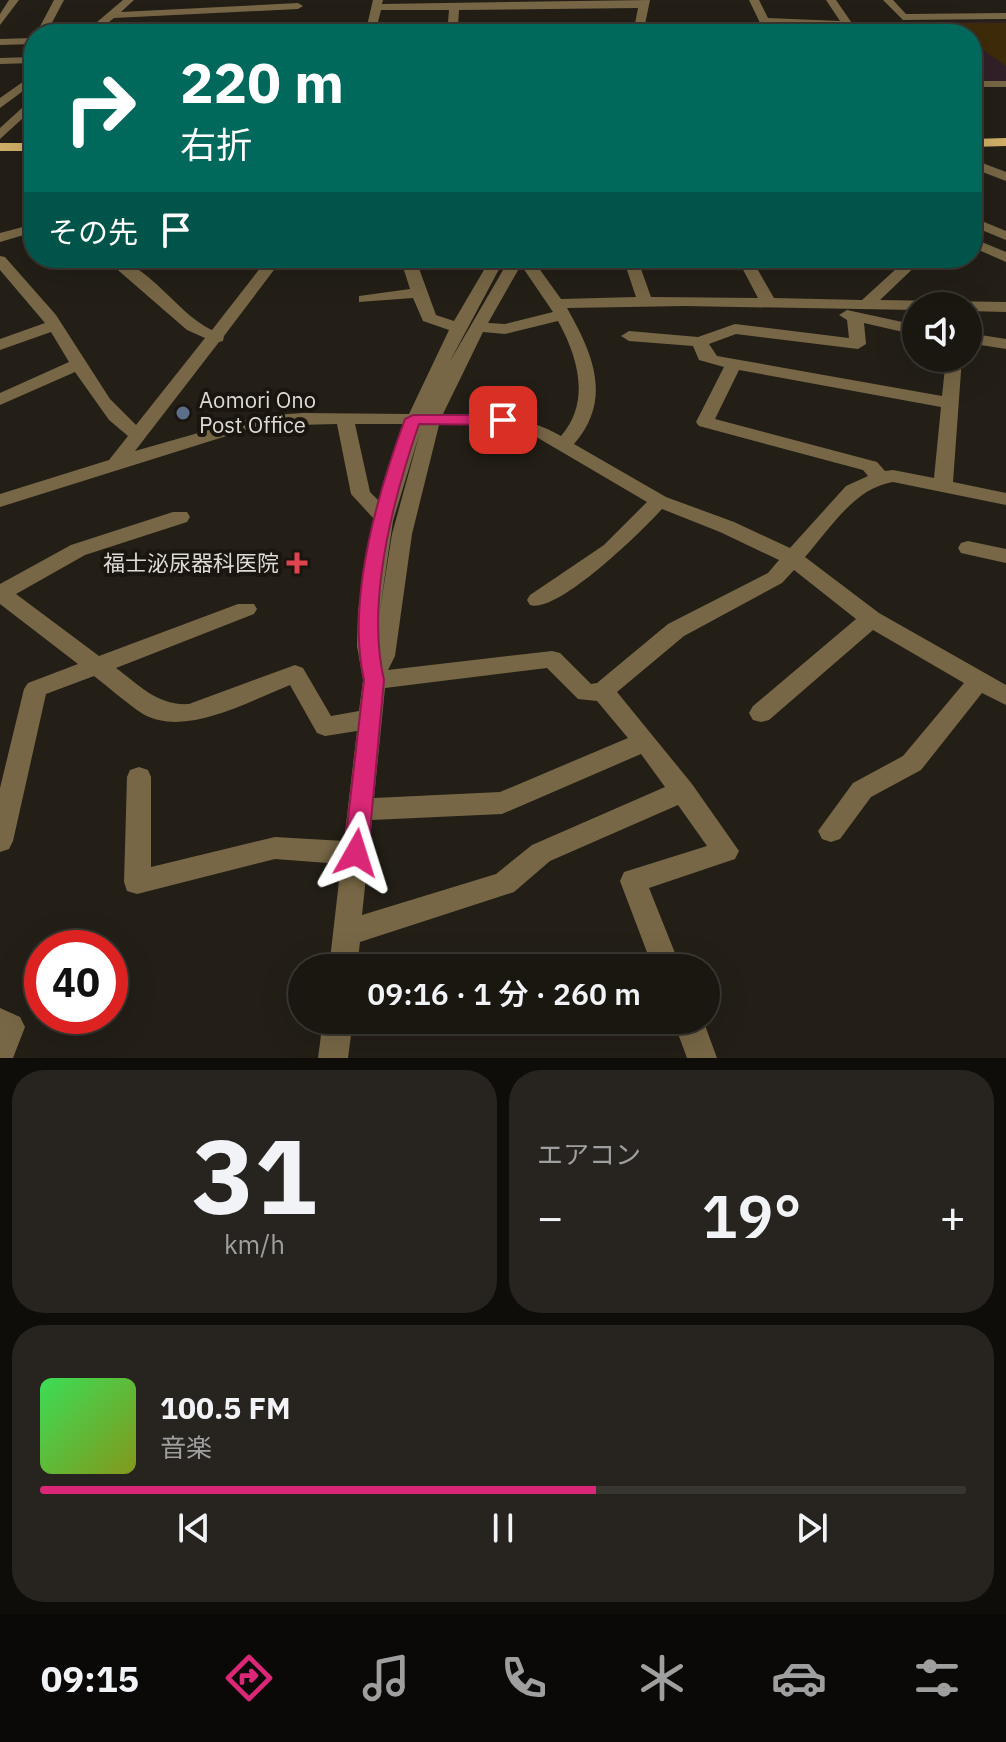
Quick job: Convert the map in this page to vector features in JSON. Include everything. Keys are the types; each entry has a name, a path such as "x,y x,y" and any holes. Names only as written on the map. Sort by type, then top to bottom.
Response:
{"main road":[{"path":"982,143 1006,142"},
{"path":"0,147 24,147"}],"street":[{"path":"46,24 59,0"},
{"path":"100,24 129,0"},
{"path":"754,0 766,24"},
{"path":"831,0 848,24"},
{"path":"888,0 903,17 956,13 1006,16"},
{"path":"372,24 377,4 454,7 645,2 640,24"},
{"path":"111,15 158,18 216,9 300,3 293,24"},
{"path":"552,3 555,20 552,24"},
{"path":"0,22 8,4"},
{"path":"453,24 454,7"},
{"path":"216,9 219,24"},
{"path":"764,21 818,24"},
{"path":"0,42 24,41"},
{"path":"0,61 24,60"},
{"path":"0,104 6,93 24,83"},
{"path":"982,84 1006,84"},
{"path":"0,135 7,120 24,108"},
{"path":"982,167 1006,177"},
{"path":"982,225 1006,236"},
{"path":"0,238 24,231"},
{"path":"982,247 1006,258"},
{"path":"0,260 16,284 55,325 77,365 125,427 139,435"},
{"path":"124,268 193,327 217,338"},
{"path":"116,464 269,268"},
{"path":"415,268 419,293 429,318 457,327"},
{"path":"374,678 368,633 372,582 383,516 457,327 492,268"},
{"path":"345,954 374,678 384,656 423,419 512,268"},
{"path":"533,268 580,349 588,395 581,428 562,446"},
{"path":"633,268 645,302"},
{"path":"749,268 768,302"},
{"path":"866,304 906,268"},
{"path":"364,299 419,293"},
{"path":"477,327 505,329 559,309 645,302 1006,307"},
{"path":"821,303 855,319 902,327"},
{"path":"629,336 700,342 735,329 858,344 855,319"},
{"path":"2,341 55,325"},
{"path":"982,340 1006,344"},
{"path":"700,342 705,356 734,364 949,403"},
{"path":"734,364 705,422 870,466 880,478"},
{"path":"0,400 77,365"},
{"path":"943,485 952,372"},
{"path":"1,498 247,423 281,418 503,420 539,431 659,501 727,527 794,559 871,619 1006,696"},
{"path":"345,419 361,494 383,516"},
{"path":"374,678 552,659 586,693 603,692 676,630 775,578 853,490 880,478 893,476 1006,499"},
{"path":"538,600 611,550 659,501"},
{"path":"180,517 78,550 0,594 153,708 174,714 190,713 295,674 325,726 370,719"},
{"path":"968,548 1006,556"},
{"path":"0,841 36,689 246,609"},
{"path":"761,713 871,619"},
{"path":"831,831 862,790 912,763 978,682"},
{"path":"603,692 645,741 726,851 633,881 662,954"},
{"path":"360,810 502,803 645,741"},
{"path":"139,777 137,882 275,848 356,853"},
{"path":"347,933 504,883 541,853 683,791"},
{"path":"0,1023 10,1027 0,1054"},
{"path":"333,1058 336,1034"},
{"path":"693,1034 702,1058"}],"shaded area":[{"path":"1006,21 1006,81 982,81 982,24 852,23"},
{"path":"1006,23 1006,66 982,49 982,24 946,24"}],"place":[{"name":"Aomori Ono Post Office","path":"183,413"},
{"name":"福士泌尿器科医院","path":"297,563"}],"route":[{"path":"356,853 374,680 368,633 372,582 383,516 413,419 503,420"}]}
